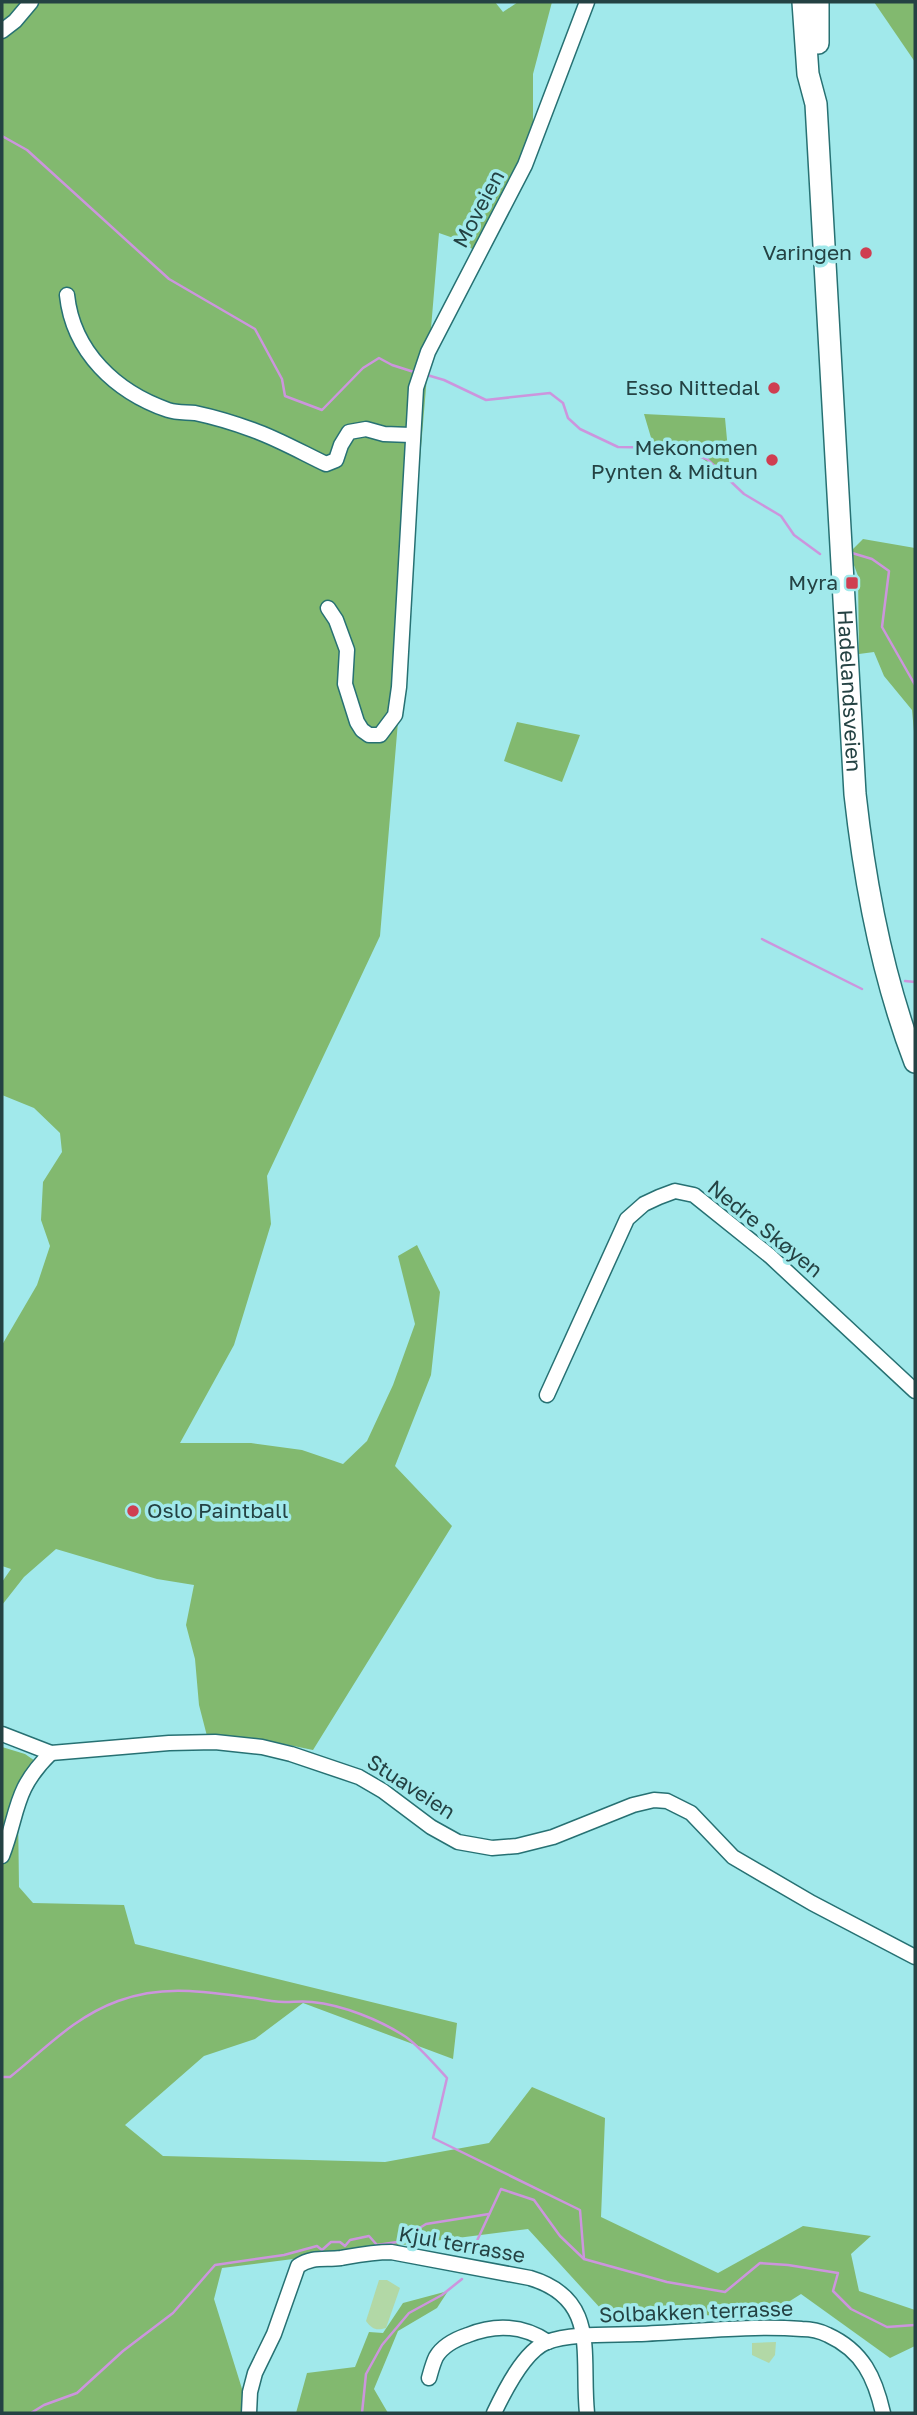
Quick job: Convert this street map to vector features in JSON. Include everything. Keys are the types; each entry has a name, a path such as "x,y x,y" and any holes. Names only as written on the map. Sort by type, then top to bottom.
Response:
{"highway":[{"name":"Hadelandsveien","path":"803,2 808,74 816,104 855,794 877,933 915,1062"},
{"name":"Hadelandsveien","path":"816,104 818,2"}],"street":[{"path":"2,31 31,2"},
{"name":"Moveien","path":"328,608 336,620 347,650 345,684 357,722 369,735 380,735 395,715 399,687 415,388 428,352 525,165 587,2"},
{"path":"67,295 69,315 79,338 96,365 130,391 171,411 194,413 255,430 326,464 336,460 349,432 366,429 384,434 411,435"},
{"name":"Nedre Skøyen","path":"547,1395 627,1219 643,1204 676,1192 694,1195 770,1256 915,1391"},
{"name":"Stuaveien","path":"2,1734 51,1754 199,1742 262,1747 325,1764 359,1777 449,1837 469,1845 492,1848 517,1846 553,1837 633,1805 654,1800 667,1801 691,1813 733,1857 812,1903 915,1957"},
{"path":"2,1856 21,1793 34,1770 51,1754"},
{"name":"Kjul terrasse","path":"249,2413 250,2392 255,2373 274,2334 294,2273 304,2262 317,2258 339,2258 368,2252 391,2252 547,2283 571,2301 581,2322 587,2413"},
{"path":"429,2378 436,2357 444,2348 455,2340 482,2329 498,2326 513,2328 537,2335 548,2342 525,2360 494,2413"},
{"name":"Solbakken terrasse","path":"548,2342 583,2337 780,2329 818,2332 829,2335 852,2351 866,2366 874,2379 883,2413"}],"green space":[{"path":"2,2 495,2 503,12 518,2 552,2 533,74 533,148 481,256 462,241 439,233 380,936 267,1176 271,1224 234,1345 180,1443 251,1443 302,1450 343,1464 367,1441 393,1385 415,1324 398,1256 417,1245 440,1292 431,1375 395,1466 452,1526 313,1750 255,1738 207,1736 199,1705 195,1659 186,1625 194,1585 157,1579 56,1549 24,1577 2,1605 2,1582 11,1569 2,1566 2,1345 37,1285 50,1246 41,1220 43,1182 62,1152 60,1133 34,1108 2,1095"},
{"path":"874,2 915,2 915,62"},
{"path":"644,414 725,418 731,483 706,461 688,452 667,449 655,451"},
{"path":"863,539 915,548 915,742 912,710 884,676 874,652 859,654 858,576 851,557 853,549"},
{"path":"517,722 580,735 562,782 504,761"},
{"path":"2,1747 25,1754 38,1763 18,1811 19,1887 33,1903 124,1905 135,1944 457,2023 453,2059 303,2003 255,2039 204,2056 125,2125 163,2156 385,2162 489,2143 532,2087 605,2118 601,2217 718,2273 803,2226 871,2236 851,2254 859,2291 915,2310 915,2346 890,2358 801,2294 763,2318 602,2310 528,2229 222,2268 214,2299 243,2392 243,2413 2,2413"},
{"path":"379,2280 387,2280 400,2288 386,2328 377,2329 372,2328 366,2321"},
{"path":"448,2291 437,2308 398,2331 374,2389 388,2413 296,2413 307,2373 355,2367 369,2332 383,2333 403,2303"},
{"path":"776,2342 775,2355 769,2363 752,2355 752,2343"}],"waterway":[{"path":"2,136 27,150 169,279 255,329 282,379 285,396 322,410 363,368 379,358 414,372"},
{"path":"427,375 486,400 550,393 563,403 568,418 580,429 618,447 671,448 707,459 744,494 781,516 794,535 820,554"},
{"path":"852,553 872,559 889,571 882,627 915,685"},
{"path":"762,939 862,989"},
{"path":"905,981 915,982"},
{"path":"2,2077 10,2077 87,2016 135,1996 169,1991 202,1992 277,2002 312,2002 349,2010 373,2019 406,2037 447,2078 433,2138 580,2210 584,2259"},
{"path":"475,2245 501,2189 534,2200 560,2236 584,2259 667,2282 725,2292 760,2263 838,2273 833,2291 851,2309 887,2327 915,2325"},
{"path":"31,2413 44,2405 77,2393 123,2351 173,2313 215,2265 284,2255 317,2246 322,2250 331,2242 340,2242 345,2246 350,2240 369,2236 377,2245 397,2242 426,2224 489,2214"},
{"path":"362,2413 366,2374 382,2345 409,2313 442,2295 462,2279"}],"place":[{"name":"Varingen","path":"866,253"},
{"name":"Esso Nittedal","path":"774,388"},
{"name":"Mekonomen Pynten & Midtun","path":"772,460"},
{"name":"Myra","path":"852,583"},
{"name":"Oslo Paintball","path":"133,1511"}]}
